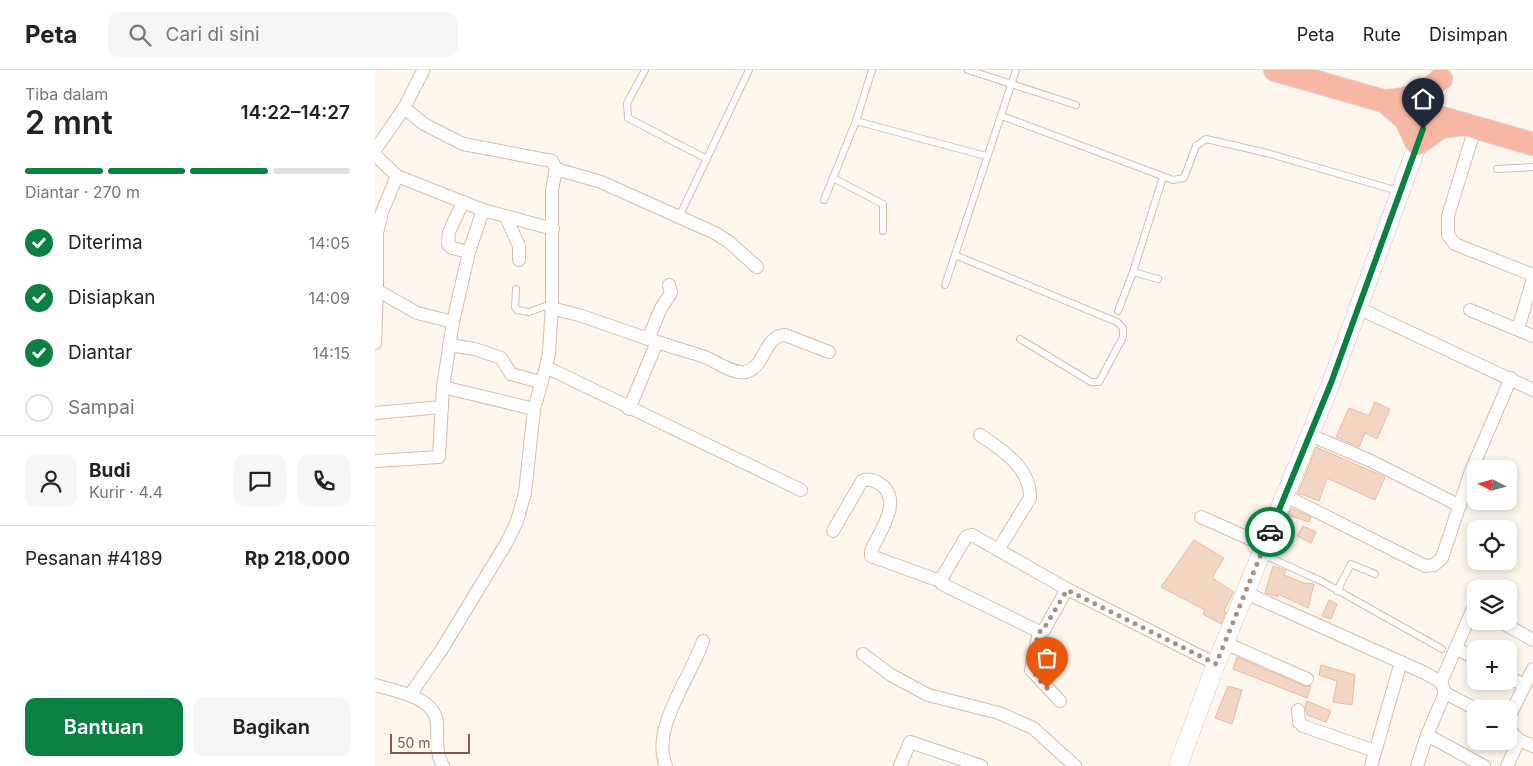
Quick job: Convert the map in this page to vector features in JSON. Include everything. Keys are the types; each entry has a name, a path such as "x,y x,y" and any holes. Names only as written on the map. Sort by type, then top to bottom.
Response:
{"highway":[{"path":"1275,70 1326,77 1386,102 1533,144"},
{"path":"1386,102 1417,96 1433,87 1443,74"},
{"path":"1443,74 1447,104 1469,126"},
{"path":"1386,102 1406,120 1417,144 1441,127 1469,126"}],"street":[{"path":"375,150 404,108 423,71"},
{"path":"1178,766 1216,664 1286,496 1359,308 1443,74"},
{"path":"404,108 424,124 463,144 547,159 552,161 556,169 552,190 553,229 549,353 533,409 525,493 517,521 507,542 442,648 410,695"},
{"path":"1469,126 1448,216 1448,235 1455,244 1533,277 1518,329"},
{"path":"375,155 397,176 483,210 553,229"},
{"path":"556,169 601,182 679,217 729,242 757,266"},
{"path":"375,343 377,232 382,212 397,176"},
{"path":"463,202 449,232 448,244 452,248 469,252"},
{"path":"375,461 439,457 443,387 453,322 469,252 483,210"},
{"path":"506,217 519,246 519,260"},
{"path":"629,408 653,340 661,308 667,303 671,293 669,285"},
{"path":"377,290 417,313 453,322"},
{"path":"551,306 704,357 741,372 753,369 758,365 772,339 779,335 785,335 829,352"},
{"path":"1359,308 1532,388"},
{"path":"1470,310 1533,336"},
{"path":"449,345 475,349 501,358 505,360 511,374 540,382"},
{"path":"546,367 629,408 667,424 743,464 801,490"},
{"path":"1286,496 1430,566 1442,558 1485,436 1511,378"},
{"path":"443,387 533,409"},
{"path":"375,413 442,407"},
{"path":"980,435 1013,459 1030,489 1030,498 998,550"},
{"path":"1310,435 1371,461 1460,506"},
{"path":"833,532 862,481 876,481 885,487 891,502 890,510 871,551 871,556 940,581 942,584 1039,632"},
{"path":"1201,517 1263,549"},
{"path":"940,581 968,535 972,535 1067,590 1216,664"},
{"path":"1060,701 1031,670 1039,632 1043,630 1067,590"},
{"path":"1246,592 1401,662 1467,703"},
{"path":"1417,766 1456,648 1467,623"},
{"path":"1515,630 1533,640"},
{"path":"666,766 661,751 668,718 703,641"},
{"path":"1225,643 1307,679"},
{"path":"1456,648 1467,654"},
{"path":"863,654 891,675 928,695 999,714 1033,728 1075,766"},
{"path":"1371,766 1401,662"},
{"path":"1517,700 1533,669"},
{"path":"1517,681 1524,685"},
{"path":"375,685 410,695 424,703 436,716 437,744 443,766"},
{"path":"1299,710 1299,722 1303,726 1375,751"},
{"path":"1427,735 1463,762 1484,766"},
{"path":"1507,766 1519,740 1533,746"},
{"path":"899,766 910,742 949,761 981,766"}],"lane":[{"path":"645,70 627,103 629,118 707,159"},
{"path":"679,217 749,70"},
{"path":"824,200 856,121 872,70"},
{"path":"968,70 1076,105"},
{"path":"945,284 1016,70"},
{"path":"1002,116 1163,178 1173,180 1184,178 1196,146 1206,139 1267,153 1401,192"},
{"path":"856,121 986,156"},
{"path":"1497,169 1533,167"},
{"path":"833,178 883,204 885,212 883,231"},
{"path":"1118,311 1133,272 1163,178"},
{"path":"955,255 1117,322 1123,328 1123,337 1103,378 1099,382 1091,382 1020,340"},
{"path":"1133,272 1158,279"},
{"path":"516,289 515,307 517,310 529,312 551,306"},
{"path":"1263,549 1442,650"},
{"path":"1337,591 1351,564 1375,574"}],"building":[{"path":"1375,402 1390,409 1377,439 1365,433 1359,447 1336,437 1349,408 1369,416"},
{"path":"1316,447 1385,477 1375,500 1327,478 1319,501 1298,493"},
{"path":"1291,508 1311,517 1309,522 1288,515"},
{"path":"1303,526 1316,532 1311,543 1297,536"},
{"path":"1194,540 1224,558 1212,578 1234,592 1224,611 1226,612 1221,624 1203,614 1205,610 1161,587"},
{"path":"1273,566 1286,570 1284,575 1304,583 1314,584 1308,608 1278,594 1278,597 1265,593"},
{"path":"1329,600 1337,604 1331,619 1322,616"},
{"path":"1237,657 1304,686 1311,686 1307,698 1233,669"},
{"path":"1321,665 1355,675 1352,705 1333,702 1337,681 1319,675"},
{"path":"1228,686 1242,690 1232,724 1215,718"},
{"path":"1307,701 1331,711 1326,722 1307,715 1305,706"}],"way so far":[{"path":"1047,688 1034,675 1031,670 1031,664 1039,632 1042,632 1067,590 1216,664 1270,532"}],"route":[{"path":"1270,532 1331,383 1423,129"}]}
